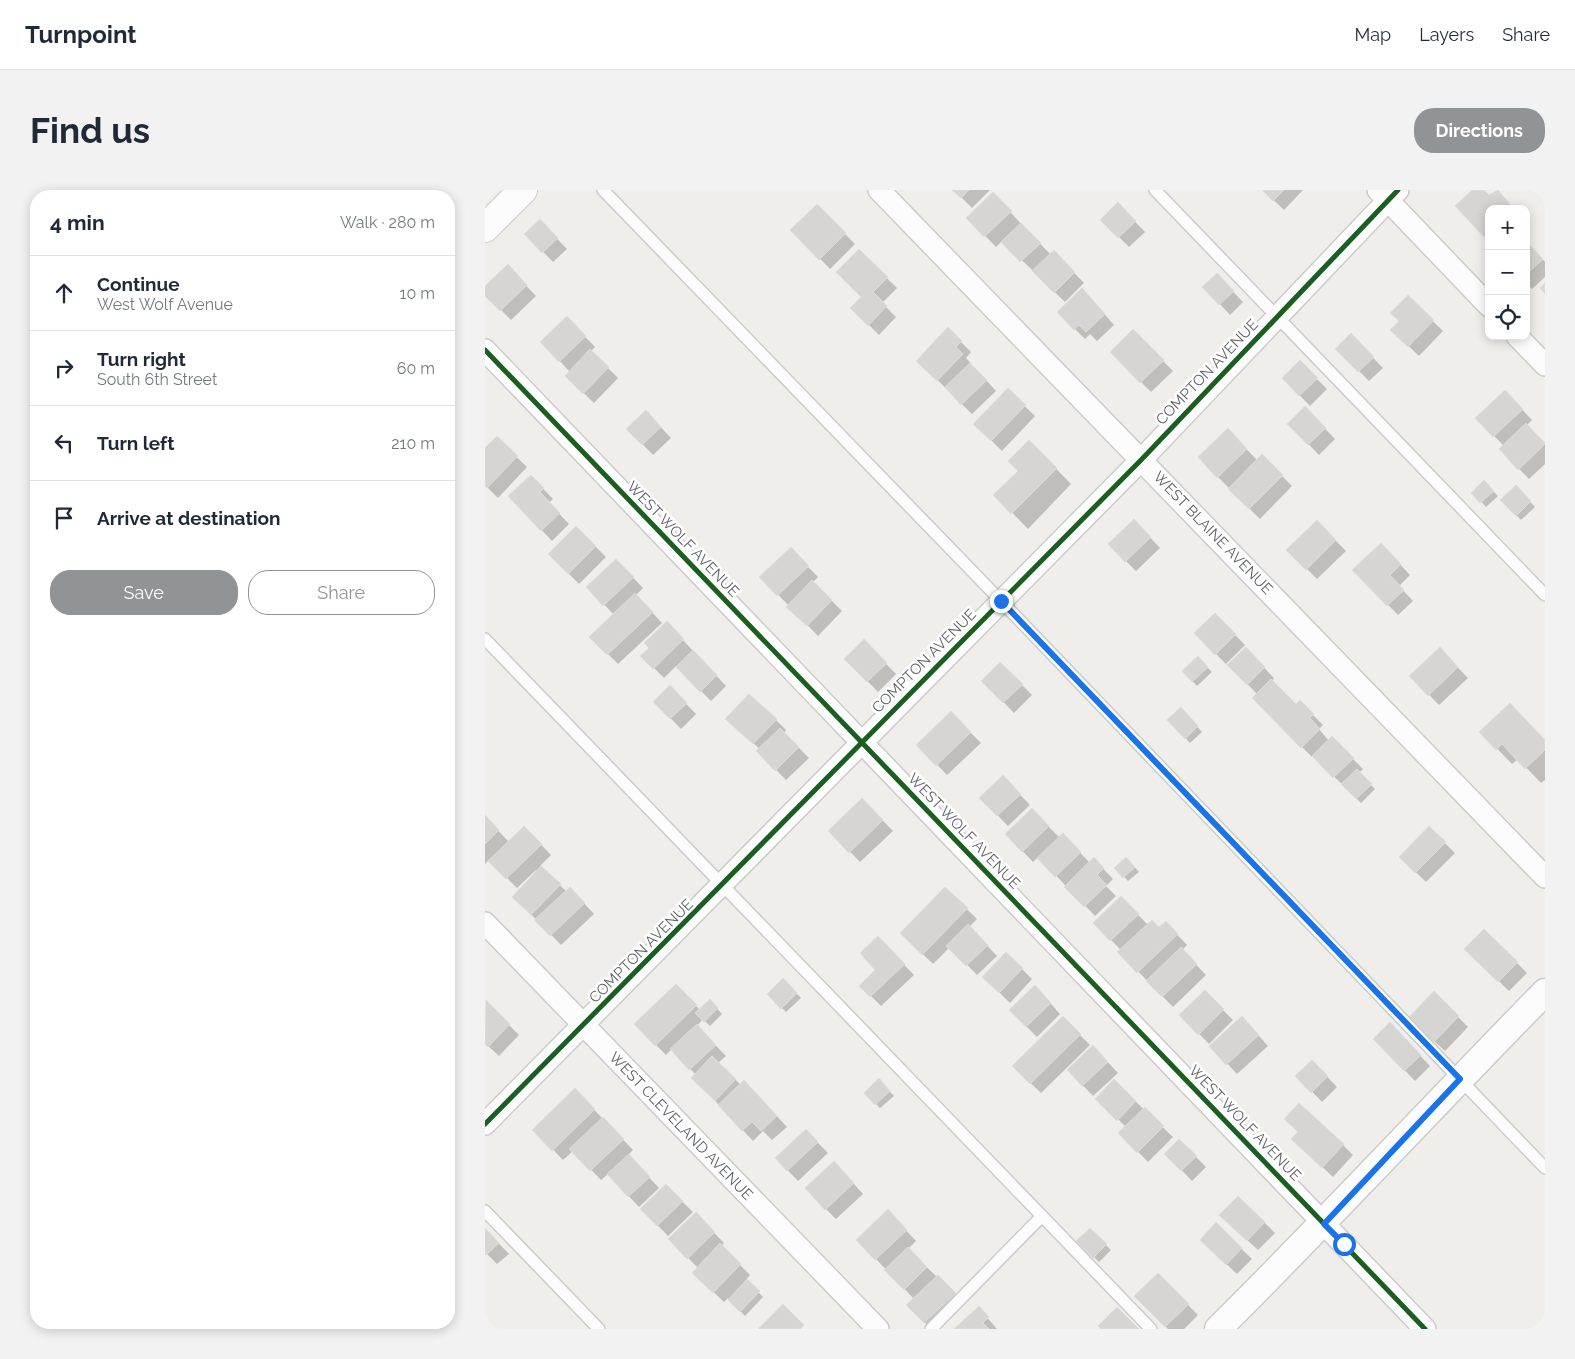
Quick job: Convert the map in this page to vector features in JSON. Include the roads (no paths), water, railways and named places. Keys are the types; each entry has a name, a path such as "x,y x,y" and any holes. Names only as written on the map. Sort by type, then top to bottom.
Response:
{"main road":[{"path":"485,228 523,190"}],"street":[{"name":"WEST BLAINE AVENUE","path":"879,190 1142,459 1545,877"},
{"name":"COMPTON AVENUE","path":"485,1124 584,1026 861,742 1142,459 1277,317 1388,193"},
{"path":"1388,193 1485,302"},
{"path":"1521,340 1545,365"},
{"name":"WEST WOLF AVENUE","path":"485,350 1425,1329"},
{"name":"WEST CLEVELAND AVENUE","path":"485,923 878,1329"},
{"path":"1218,1329 1324,1224 1460,1079 1545,992"}],"lane":[{"path":"603,190 1001,601 1545,1168"},
{"path":"1155,190 1545,595"},
{"path":"485,639 1151,1329"},
{"path":"485,1211 599,1329"},
{"path":"931,1329 1042,1216"}]}
